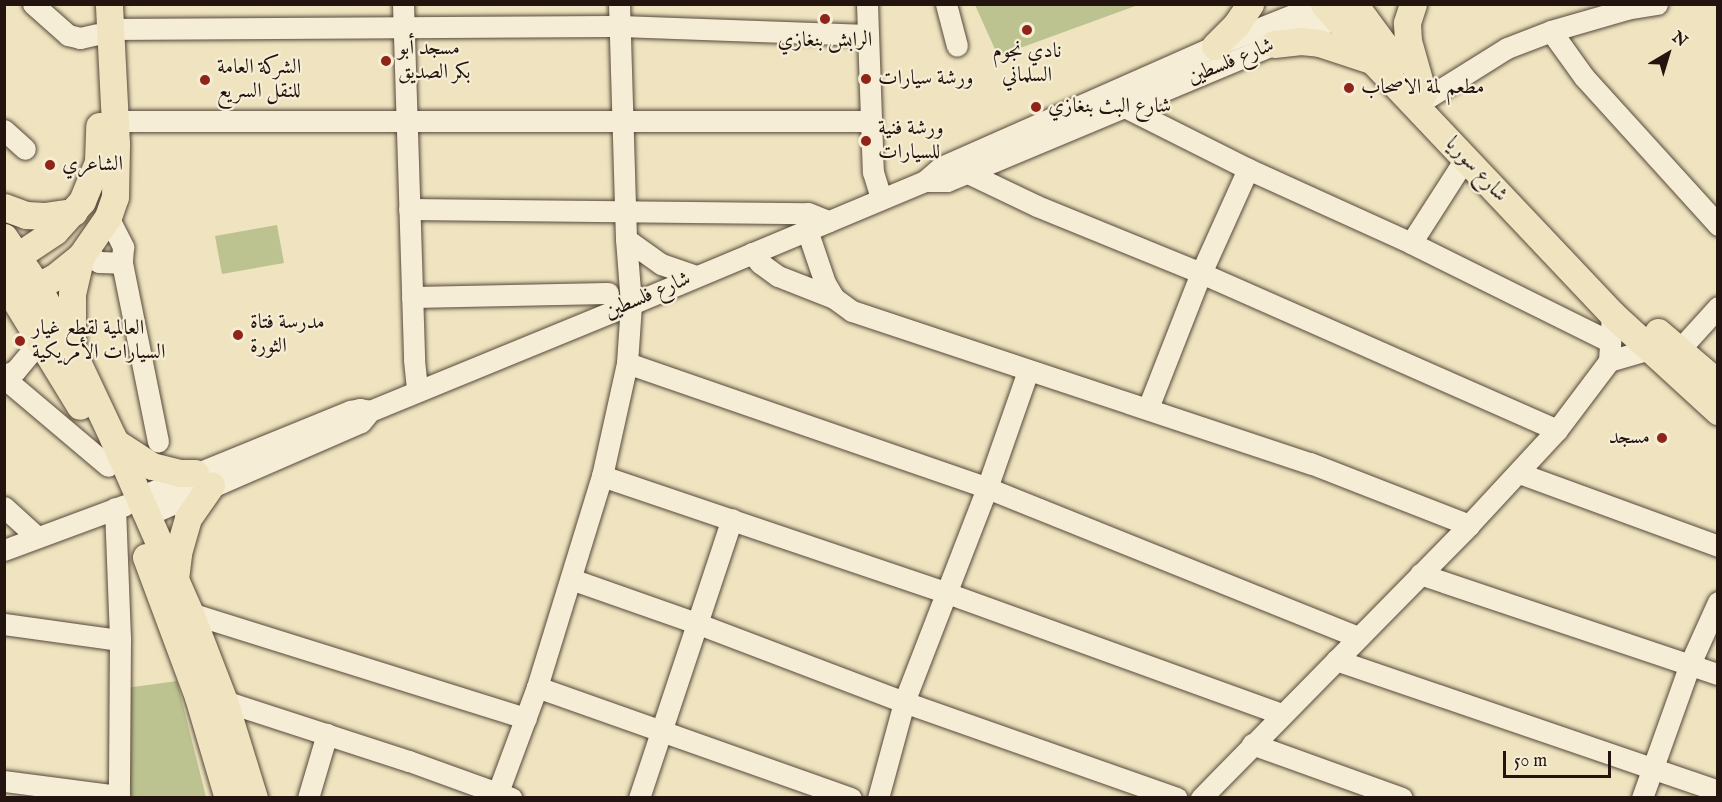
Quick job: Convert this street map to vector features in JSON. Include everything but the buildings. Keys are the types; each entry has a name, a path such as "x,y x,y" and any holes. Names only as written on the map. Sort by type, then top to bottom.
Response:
{"main road":[{"path":"96,4 105,23 115,121 117,178 108,217 82,254 72,294 70,334 73,353 132,506 198,697 228,798"},
{"path":"1215,46 1236,25 1250,4"},
{"path":"1413,4 1407,23 1408,41 1425,96"},
{"path":"1344,8 1383,46 1425,96 1569,247 1679,350 1718,383"},
{"name":"شارع سوريا","path":"1344,8 1373,61 1465,159 1622,340 1718,411"},
{"path":"105,23 98,162 88,192 74,212 55,231 9,253 19,289 41,340 111,454 166,471 203,479 178,553 175,579"},
{"path":"1274,44 1319,43 1373,61"},
{"path":"4,207 26,215 44,216 74,212"},
{"path":"19,289 82,254"},
{"path":"19,289 73,353"},
{"path":"132,506 175,579 190,613 224,701 254,798"}],"street":[{"path":"33,4 68,35 80,38 105,23 620,26 868,35"},
{"path":"403,4 417,391"},
{"path":"224,701 505,795 526,718 602,476 627,363 631,304 626,239 619,4"},
{"path":"867,4 873,172 881,199"},
{"path":"946,4 957,46"},
{"path":"1425,96 1507,48 1626,7 1657,4"},
{"name":"شارع فلسطين","path":"4,550 203,479 350,411 360,409 370,411 631,304 925,181 941,167 1215,46 1344,8"},
{"name":"شارع فلسطين","path":"925,181 942,182 968,173 1274,44 1344,8"},
{"path":"1551,31 1584,77 1718,225"},
{"path":"1123,106 1248,169 1622,340 1557,430 1519,472 1470,525 1201,798"},
{"path":"115,121 871,121"},
{"path":"4,130 25,149"},
{"path":"1411,243 1465,159"},
{"path":"1148,408 1202,273 1248,169"},
{"path":"968,173 1037,206 1202,273 1557,430"},
{"path":"409,209 808,213 828,221"},
{"path":"108,217 121,237 122,263 158,441"},
{"path":"807,230 818,267 834,298"},
{"path":"626,239 661,264 695,276"},
{"path":"752,252 760,263 778,276 834,298 852,311 872,320 1148,408 1310,463 1470,525"},
{"path":"82,254 99,262 122,263"},
{"path":"412,297 608,293"},
{"path":"1679,350 1718,307"},
{"path":"41,340 15,370 4,376 111,454"},
{"path":"627,363 987,488 1358,637"},
{"path":"878,798 904,702 987,488 1028,371"},
{"path":"1519,472 1718,546"},
{"path":"602,476 946,593 1282,714"},
{"path":"4,781 119,797 120,640 132,506"},
{"path":"4,507 37,537"},
{"path":"639,798 663,732 696,623 732,519"},
{"path":"1420,574 1718,674"},
{"path":"571,579 696,623 904,702 1177,798"},
{"path":"1642,798 1690,664 1718,602"},
{"path":"190,613 526,718"},
{"path":"4,624 120,640"},
{"path":"1336,660 1718,791"},
{"path":"537,687 851,798"},
{"path":"308,798 327,734"},
{"path":"1252,744 1402,798"}],"green space":[{"name":"نادي نجوم السلماني","path":"975,5 1138,5 998,56"},
{"path":"277,225 284,263 222,274 215,236"},
{"path":"177,681 206,797 126,798 126,688"}],"place":[{"name":"الرابش بنغازي","path":"825,19"},
{"name":"نادي نجوم السلماني","path":"1027,30"},
{"name":"مسجد أبو بكر الصديق","path":"386,61"},
{"name":"ورشة سيارات","path":"866,79"},
{"name":"الشركة العامة للنقل السريع","path":"205,80"},
{"name":"مطعم لمة الاصحاب","path":"1349,88"},
{"name":"شارع البث بنغازي","path":"1036,107"},
{"name":"ورشة فنية للسيارات","path":"866,141"},
{"name":"الشاعري","path":"50,165"},
{"name":"مدرسة فتاة الثورة","path":"238,335"},
{"name":"العالمية لقطع غيار السيارات الأمريكية","path":"20,341"},
{"name":"مسجد","path":"1662,438"}]}
